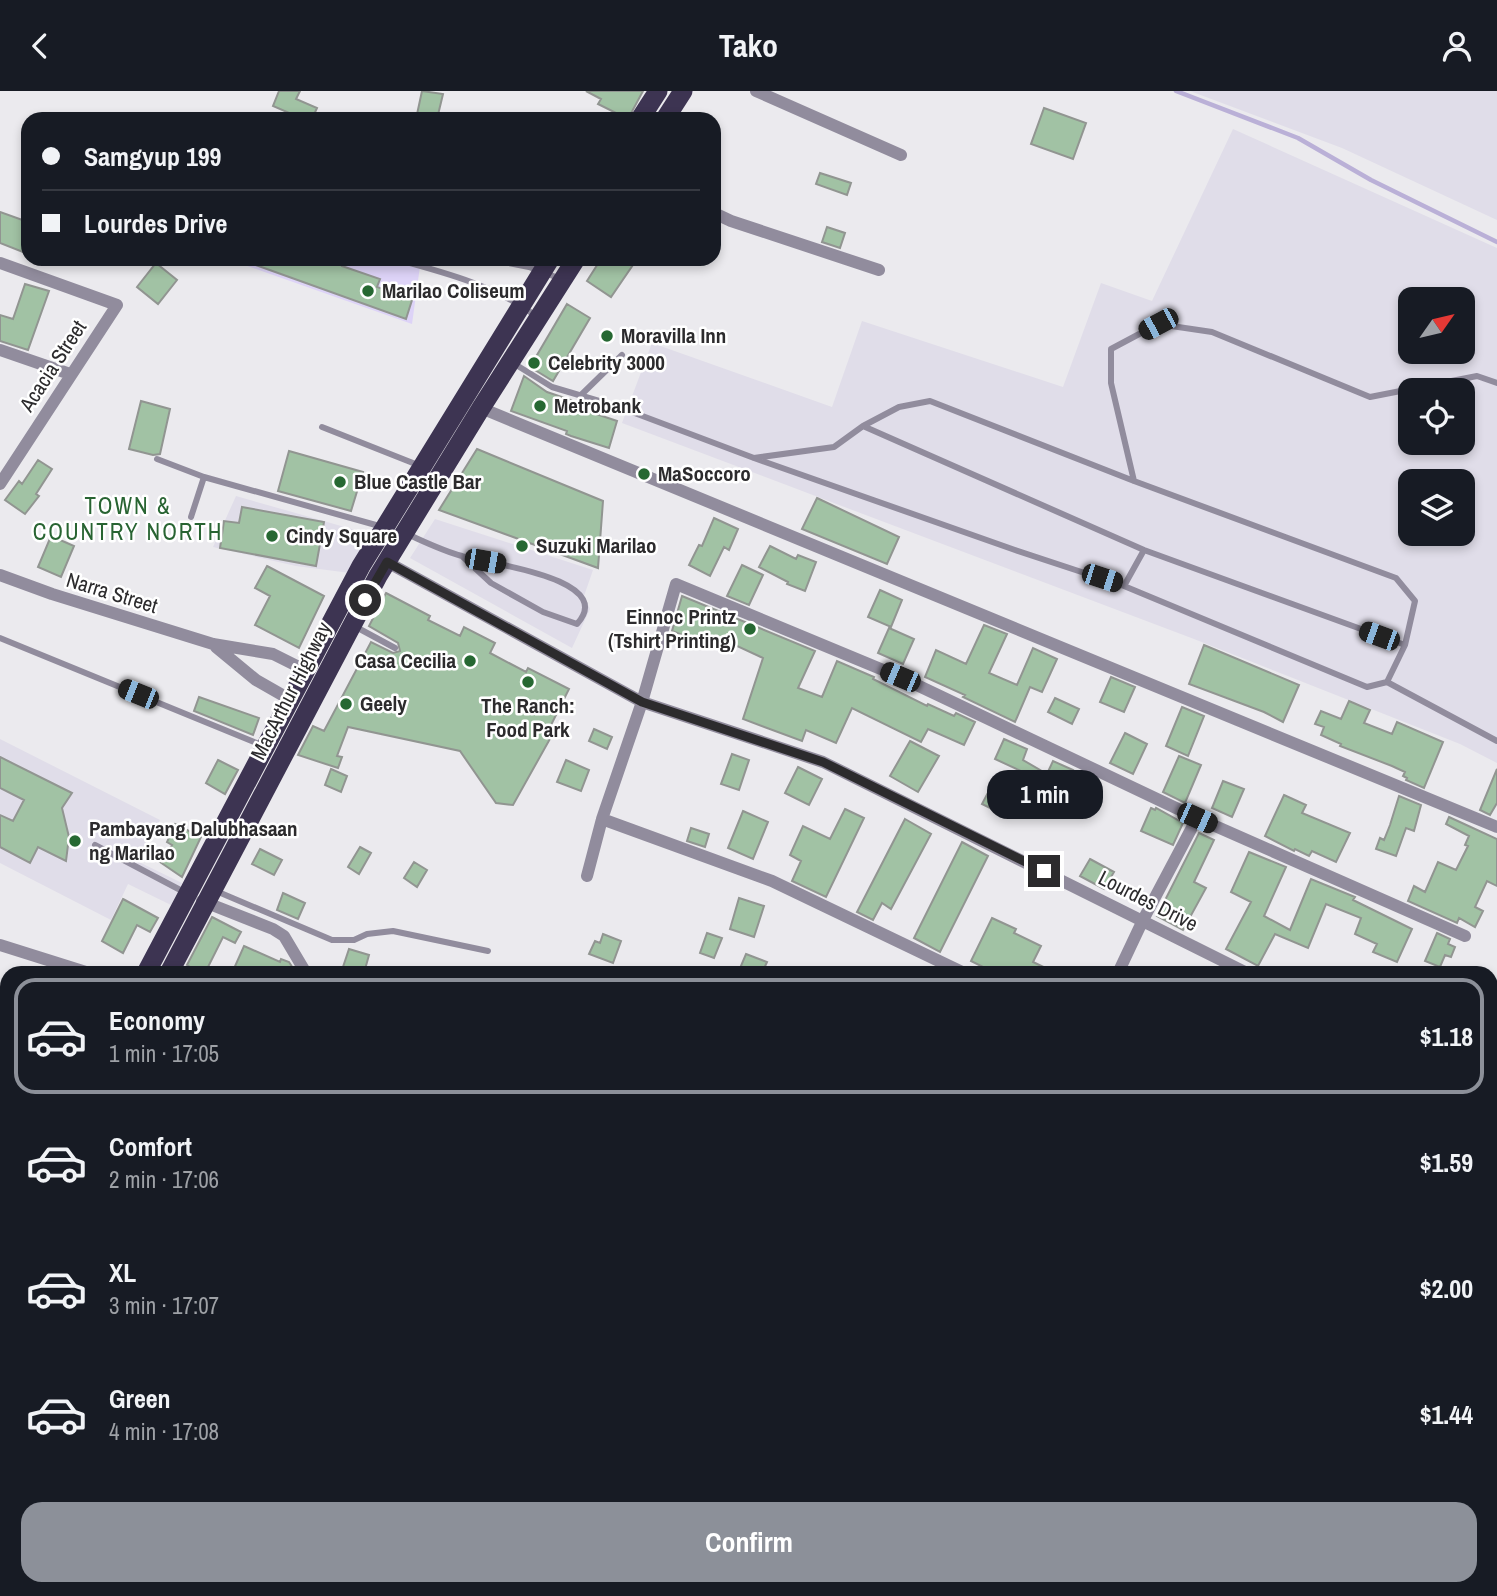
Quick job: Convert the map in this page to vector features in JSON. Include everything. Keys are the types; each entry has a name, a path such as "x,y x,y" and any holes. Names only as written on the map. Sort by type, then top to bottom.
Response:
{"highway":[{"path":"644,112 658,91"},
{"path":"670,112 683,91"},
{"name":"MacArthur Highway","path":"172,966 265,747 305,670 384,527 545,266"},
{"name":"MacArthur Highway","path":"151,966 203,895 387,562 572,266"}],"street":[{"path":"756,91 901,155"},
{"path":"721,216 879,270"},
{"name":"Acacia Street","path":"0,263 117,305 0,484"},
{"path":"0,350 70,374"},
{"path":"481,408 1497,827"},
{"name":"Lourdes Drive","path":"387,562 642,702 823,762 1232,966"},
{"name":"Narra Street","path":"0,575 213,644 273,654 305,670"},
{"path":"587,876 676,585 900,677 1197,818 1465,936"},
{"name":"Narra Street","path":"213,644 256,680 290,700"},
{"path":"1121,966 1197,818"},
{"path":"603,819 772,881 949,966"},
{"path":"203,895 284,936 302,966"},
{"path":"0,945 67,966"}],"lane":[{"path":"422,266 445,272 521,305 538,318"},
{"path":"547,266 563,280"},
{"path":"1134,481 1111,383 1111,349 1158,324 1212,332 1370,397 1477,376 1497,383"},
{"path":"493,351 552,387 1124,586 1367,687 1387,682 1497,741"},
{"path":"581,395 622,355"},
{"path":"754,458 834,447 863,426 899,407 930,401 1396,579 1415,601 1405,645 1387,682"},
{"path":"863,426 1144,550 1405,645"},
{"path":"322,427 422,467"},
{"path":"157,459 204,477 404,533 463,557 508,565 568,584 585,606 583,617 577,624 543,612 491,583 463,557"},
{"path":"191,517 204,477"},
{"path":"1124,586 1144,550"},
{"path":"351,624 395,648"},
{"path":"0,638 265,747"},
{"path":"95,845 203,895 332,940 354,940 367,934 393,932 488,951"}],"shaded area":[{"path":"1190,91 1497,91 1497,220 1342,148"},
{"path":"1233,129 1497,248 1497,763 1460,744 1194,639 622,423 652,343 832,407 862,321 1063,387 1101,283 1152,301"},
{"name":"Marilao Coliseum","path":"248,266 420,266 412,324"},
{"path":"236,496 369,534 350,573 296,566 213,547"},
{"path":"435,519 593,570 584,596 590,609 572,648 410,558"},
{"name":"Pambayang Dalubhasaan ng Marilao","path":"0,739 160,820 139,862 182,883 171,905 128,884 111,920 0,863"}],"building":[{"path":"279,91 300,91 296,99 317,108 315,112 287,112 273,106"},
{"path":"422,91 443,94 439,112 418,112"},
{"path":"586,91 643,91 632,112 614,112 598,104 601,99"},
{"path":"1044,108 1086,123 1073,159 1031,144"},
{"path":"820,173 851,183 847,195 816,184"},
{"path":"0,212 21,220 21,251 0,243"},
{"path":"827,227 845,233 840,248 822,242"},
{"path":"154,266 160,266 177,280 158,304 137,287"},
{"path":"258,266 342,266 380,279 377,287 412,300 406,319"},
{"path":"597,266 632,266 611,297 587,281"},
{"path":"25,284 49,291 28,350 0,341 0,315 13,319"},
{"path":"567,304 590,318 553,381 530,367"},
{"path":"524,376 547,392 571,400 569,405 617,421 609,448 571,436 566,434 567,431 511,411"},
{"path":"141,401 170,409 160,454 153,455 129,449"},
{"path":"477,449 603,501 598,568 439,510"},
{"path":"289,451 363,472 351,511 278,491"},
{"path":"38,460 52,469 36,494 39,496 25,514 5,500 19,481 22,484"},
{"path":"817,498 899,537 887,564 802,529"},
{"name":"Cindy Square","path":"242,507 324,522 316,566 220,548 224,521 239,523"},
{"path":"714,518 738,529 729,550 724,547 710,576 689,565 699,545 702,546"},
{"path":"51,536 74,546 61,577 38,567"},
{"path":"770,546 796,559 798,555 816,562 805,591 787,584 788,582 759,567"},
{"path":"742,565 763,575 749,605 727,596"},
{"path":"267,566 324,596 299,648 255,625 270,596 255,588"},
{"path":"880,590 902,600 891,627 868,617"},
{"path":"386,593 430,616 428,620 460,636 464,627 495,643 490,653 526,672 528,668 569,689 546,735 551,737 513,805 496,803 460,751 348,727 337,756 342,757 338,768 298,755 313,726 324,731 371,642 393,653 400,651 398,643 369,626"},
{"path":"682,596 815,651 798,688 822,697 837,661 874,677 873,679 927,706 928,704 954,716 956,713 975,722 964,745 928,729 921,742 852,708 836,743 806,730 802,741 743,719 763,658 733,644 731,649 703,636 700,642 672,631"},
{"path":"984,625 1007,634 989,673 1017,685 1033,648 1057,659 1042,692 1030,687 1015,722 925,677 936,650 966,664"},
{"path":"889,628 914,639 903,664 878,653"},
{"path":"1204,645 1299,685 1283,722 1264,712 1189,684"},
{"path":"1111,677 1135,687 1124,712 1100,702"},
{"path":"199,697 259,718 253,735 194,711"},
{"path":"1055,698 1079,709 1072,724 1048,712"},
{"path":"1349,701 1370,710 1364,723 1392,734 1397,722 1443,742 1424,788 1406,780 1403,776 1405,772 1340,746 1341,744 1321,735 1324,727 1315,724 1321,711 1341,719"},
{"path":"1182,707 1204,716 1188,756 1166,746"},
{"path":"594,729 612,737 607,749 589,741"},
{"path":"1125,733 1147,744 1133,774 1110,763"},
{"path":"1004,739 1027,749 1023,760 1047,774 1053,761 1073,770 1067,782 1094,794 1083,817 1037,797 1040,789 1019,778 1023,772 995,759"},
{"path":"910,741 939,756 918,792 890,776"},
{"path":"732,754 749,760 739,790 721,784"},
{"path":"1179,756 1201,765 1185,803 1163,792"},
{"path":"0,757 72,793 62,808 69,837 66,861 38,847 30,863 0,847 0,815 13,821 24,800 0,788"},
{"path":"218,760 238,770 225,794 206,783"},
{"path":"566,760 589,770 581,791 557,782"},
{"path":"798,767 822,779 809,805 785,793"},
{"path":"331,769 347,776 341,792 325,785"},
{"path":"1497,769 1497,803 1490,815 1480,810"},
{"path":"1223,781 1244,789 1232,817 1212,808"},
{"path":"993,783 1005,789 994,810 982,804"},
{"path":"1284,795 1306,805 1302,813 1350,833 1336,862 1312,851 1309,856 1295,849 1294,851 1265,836"},
{"path":"1399,796 1421,805 1414,831 1406,828 1396,856 1376,849 1380,838 1384,840"},
{"path":"1151,808 1156,808 1183,823 1173,845 1141,831"},
{"path":"845,809 864,818 826,897 792,881 801,861 790,855 803,826 830,839"},
{"path":"743,811 768,822 753,859 728,848"},
{"path":"1449,817 1497,839 1497,886 1487,881 1475,907 1483,911 1475,927 1459,918 1457,923 1408,901 1414,886 1425,892 1438,862 1456,870 1468,846 1465,845 1469,836 1446,824"},
{"path":"905,819 931,834 891,909 882,903 873,920 857,912"},
{"path":"175,824 201,837 182,877 160,862 172,845 167,842"},
{"path":"691,828 709,834 705,847 687,841"},
{"path":"1199,833 1214,840 1194,882 1206,888 1183,930 1157,916"},
{"path":"962,842 988,856 940,952 914,938"},
{"path":"360,847 371,853 359,874 348,867"},
{"path":"260,849 282,860 274,875 252,864"},
{"path":"1249,852 1286,867 1264,916 1290,930 1311,879 1355,897 1353,900 1412,929 1397,962 1373,952 1377,944 1355,934 1361,918 1326,904 1308,948 1275,934 1258,966 1226,949 1251,902 1231,892"},
{"path":"1090,859 1114,872 1104,889 1080,876"},
{"path":"414,862 427,870 417,887 404,878"},
{"path":"283,893 305,903 298,919 277,910"},
{"path":"739,898 764,906 754,937 730,929"},
{"path":"123,899 158,918 150,932 137,925 123,953 102,941"},
{"path":"212,917 241,932 235,943 223,937 208,966 187,965"},
{"path":"992,918 1016,929 1014,933 1041,946 1033,962 1041,966 981,966 971,961"},
{"path":"707,933 722,938 714,958 700,953"},
{"path":"1437,933 1450,939 1448,944 1455,947 1451,957 1445,955 1440,966 1425,961"},
{"path":"603,934 621,941 613,963 589,954 595,941 600,943"},
{"path":"244,946 280,962 281,959 289,962 292,966 235,966"},
{"path":"349,949 369,955 366,966 343,966"},
{"path":"746,954 767,962 765,966 741,966"}],"waterway":[{"path":"1176,91 1298,138 1371,180 1497,242"}],"place":[{"name":"Marilao Coliseum","path":"368,291"},
{"name":"Moravilla Inn","path":"607,336"},
{"name":"Celebrity 3000","path":"534,363"},
{"name":"Metrobank","path":"540,406"},
{"name":"MaSoccoro","path":"644,474"},
{"name":"Blue Castle Bar","path":"340,482"},
{"name":"Cindy Square","path":"272,536"},
{"name":"Suzuki Marilao","path":"522,546"},
{"name":"Einnoc Printz (Tshirt Printing)","path":"750,629"},
{"name":"Casa Cecilia","path":"470,661"},
{"name":"The Ranch: Food Park","path":"528,682"},
{"name":"Geely","path":"346,704"},
{"name":"Pambayang Dalubhasaan ng Marilao","path":"75,841"}],"district":[{"name":"TOWN & COUNTRY NORTH","path":"128,519"}],"route":[{"path":"365,600 387,562 642,702 823,762 1044,871"}]}
